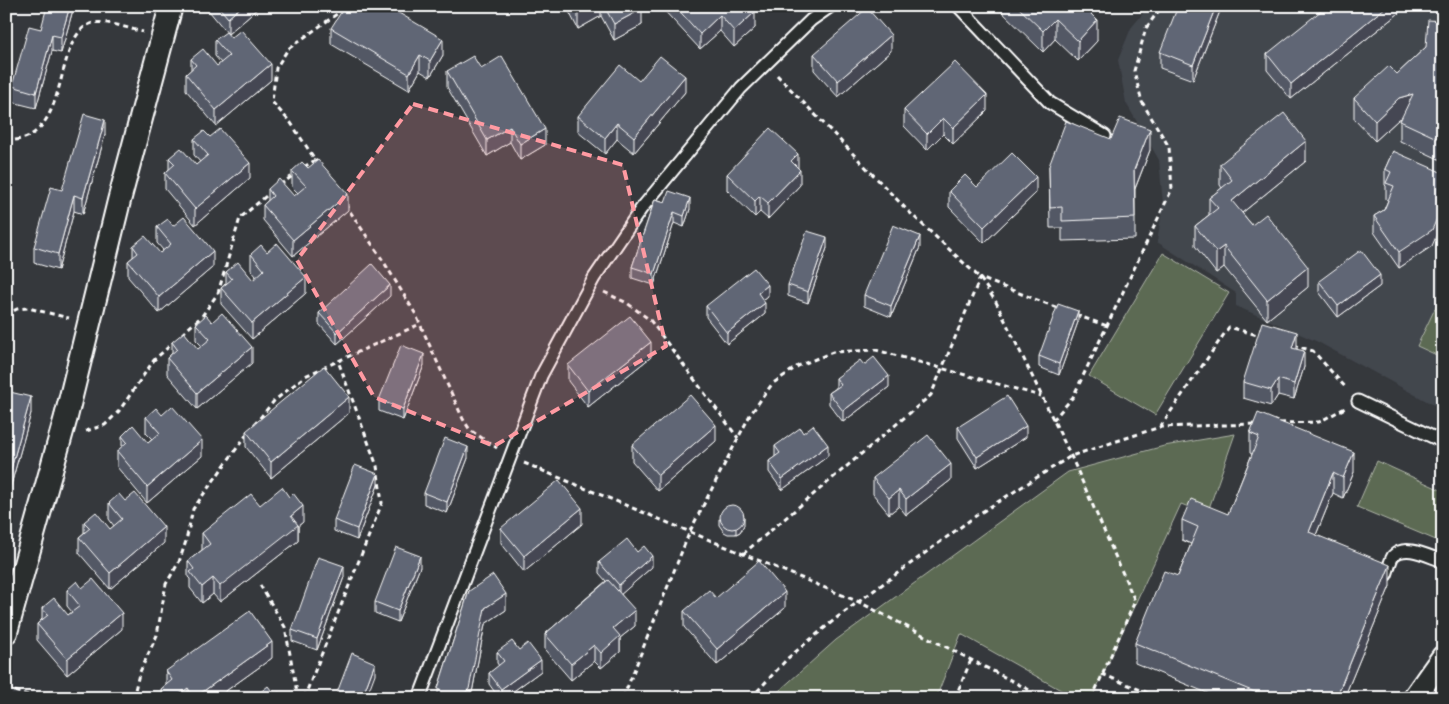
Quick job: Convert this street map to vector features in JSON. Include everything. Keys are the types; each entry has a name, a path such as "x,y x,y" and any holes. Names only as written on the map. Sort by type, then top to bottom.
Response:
{"street":[{"path":"6,632 63,428 171,6"},
{"path":"1414,698 1443,657"}],"lane":[{"path":"421,698 541,376 590,286 641,210 741,88 811,20 831,6"},
{"path":"958,6 1050,103 1105,136"},
{"path":"1358,401 1443,442"},
{"path":"1386,575 1392,557 1402,551 1411,551 1443,561"}],"path":[{"path":"321,168 291,123 272,102 276,68 288,50 348,6"},
{"path":"1053,420 1073,397 1172,189 1169,147 1142,102 1134,71 1146,28 1162,6"},
{"path":"6,141 30,136 44,122 55,104 73,41 82,30 93,23 104,23 163,36"},
{"path":"766,64 908,211 980,278 996,302 1071,456 1135,601 1092,698"},
{"path":"181,335 202,316 218,293 240,218 260,200 315,160"},
{"path":"343,201 415,313 463,419 470,430 511,457 859,602 1045,698"},
{"path":"980,278 1062,309"},
{"path":"743,554 931,395 980,278"},
{"path":"590,286 627,303 650,320 738,438"},
{"path":"6,315 17,309 28,308 90,322"},
{"path":"1070,312 1106,326"},
{"path":"133,698 139,674 157,635 166,584 179,562 193,509 258,419 274,401 305,376 420,324"},
{"path":"1160,427 1230,327 1267,338"},
{"path":"63,428 85,431 105,425 120,411 154,360 174,341"},
{"path":"1279,424 1319,422 1358,401 1313,351 1285,343"},
{"path":"623,698 690,531 750,415 772,384 798,366 833,352 876,350 1042,396"},
{"path":"304,698 382,503 377,466 338,361"},
{"path":"751,698 788,658 859,602 977,515 1071,456 1160,427 1259,424"},
{"path":"260,585 285,627 298,698"},
{"path":"955,698 971,660"},
{"path":"1102,674 1160,698"},
{"path":"6,689 40,698"}],"highlighted area":[{"path":"413,104 623,165 666,346 494,446 374,397 297,260"}],"shaded area":[{"path":"1149,6 1443,6 1443,410 1318,342 1236,306 1236,293 1157,242 1163,204 1159,160 1126,103 1118,60 1131,28"}],"green space":[{"path":"1163,253 1229,293 1155,415 1089,376"},
{"path":"1443,292 1443,358 1417,346"},
{"path":"1235,434 1207,514 1181,504 1092,698 1075,698 961,634 936,698 771,698 836,640 1068,472 1164,446"},
{"path":"1377,461 1443,491 1443,543 1357,507"}],"building":[{"path":"47,6 70,6 61,37 52,35 36,93 12,86 29,26 41,29"},
{"path":"218,6 242,6 228,18"},
{"path":"345,6 369,6 378,11 381,6 387,6 443,39 430,61 420,55 409,74 331,28"},
{"path":"574,6 591,6 578,13"},
{"path":"604,6 640,6 642,9 614,24"},
{"path":"675,6 750,6 755,12 734,31 720,15 700,34"},
{"path":"1017,6 1083,6 1097,20 1078,41 1055,19 1043,31"},
{"path":"1178,6 1216,6 1193,65 1160,52"},
{"path":"1327,6 1387,6 1291,84 1267,54"},
{"path":"867,8 891,35 838,81 814,54"},
{"path":"1428,20 1443,21 1443,141 1400,121 1413,94 1399,98 1375,121 1354,98 1389,66 1397,74 1426,47"},
{"path":"241,30 271,64 216,110 186,74 196,65 191,59 203,49 217,66 229,56 215,40 226,32 231,38"},
{"path":"473,56 481,69 502,56 545,129 520,144 510,127 487,140 447,71"},
{"path":"660,56 685,76 634,137 617,123 605,138 578,116 620,65 639,81"},
{"path":"955,62 987,95 953,128 943,118 927,134 904,110"},
{"path":"1284,113 1306,141 1232,201 1252,225 1266,214 1308,267 1267,300 1224,246 1216,252 1195,226 1218,208 1209,198 1232,180 1220,164"},
{"path":"84,114 105,120 83,198 74,195 58,254 34,247 51,187 62,190"},
{"path":"1120,118 1150,129 1134,170 1135,218 1062,221 1062,207 1050,208 1049,166 1066,121 1111,139"},
{"path":"770,128 798,154 791,161 800,170 768,203 760,196 755,201 727,174"},
{"path":"220,129 250,163 195,209 165,173 175,164 169,158 181,148 196,165 208,155 194,139 204,131 210,137"},
{"path":"1393,151 1443,173 1443,204 1432,230 1399,252 1374,216 1384,210 1394,186 1386,183 1391,172 1385,169"},
{"path":"1012,153 1036,177 984,227 949,191 965,175 977,187"},
{"path":"318,160 348,194 293,240 263,205 273,196 268,189 279,179 294,196 306,186 292,171 302,162 308,168"},
{"path":"669,191 690,198 684,216 674,212 654,274 632,267 655,199 665,202"},
{"path":"184,217 213,251 159,297 128,261 138,253 133,246 145,236 160,253 171,244 157,227 168,219 173,226"},
{"path":"893,225 920,236 891,306 864,295"},
{"path":"807,231 827,237 808,292 788,285"},
{"path":"277,243 306,277 252,323 221,288 232,279 226,272 238,262 253,280 264,270 251,254 261,245 267,252"},
{"path":"1361,250 1380,275 1338,306 1319,281"},
{"path":"372,264 390,285 337,333 319,313"},
{"path":"754,268 768,285 758,293 765,303 727,333 706,306"},
{"path":"1058,304 1078,311 1059,364 1039,356"},
{"path":"222,313 252,347 197,393 167,358 177,349 172,342 184,332 198,349 210,339 196,324 206,315 212,322"},
{"path":"630,316 651,342 588,391 568,365"},
{"path":"1262,322 1297,332 1292,348 1304,351 1294,384 1278,379 1271,390 1243,382"},
{"path":"401,345 424,354 403,409 379,400"},
{"path":"874,357 889,376 843,411 829,393 841,385 836,378 860,360 864,365"},
{"path":"324,366 349,397 271,462 246,431"},
{"path":"10,392 31,397 9,476 6,475 6,404"},
{"path":"690,395 716,425 658,475 632,445"},
{"path":"1007,396 1026,426 977,457 958,427"},
{"path":"172,406 202,440 147,487 117,451 127,442 122,436 133,425 148,443 160,433 146,417 156,408 162,415"},
{"path":"1258,413 1354,452 1343,478 1333,473 1309,532 1390,565 1336,698 1269,698 1135,643 1164,571 1178,576 1198,527 1182,520 1191,499 1228,514 1259,437 1250,433"},
{"path":"813,425 828,445 782,479 769,461 780,453 775,446 800,428 803,433"},
{"path":"928,435 951,464 906,499 899,490 889,498 873,478"},
{"path":"445,438 468,447 447,502 424,493"},
{"path":"355,465 378,474 357,529 334,520"},
{"path":"559,480 582,508 524,556 501,528"},
{"path":"282,487 289,497 293,493 303,506 291,516 298,525 220,586 213,578 202,587 190,572 194,569 188,561 210,544 202,533 251,494 260,505"},
{"path":"135,493 164,527 110,573 79,537 90,528 84,522 96,512 110,529 122,519 109,503 119,494 125,501"},
{"path":"732,505 741,508 744,517 741,526 732,529 723,526 720,517 723,508"},
{"path":"627,539 637,552 644,546 652,556 619,585 599,562"},
{"path":"396,547 420,556 398,611 375,602"},
{"path":"318,557 344,566 317,639 292,630"},
{"path":"759,561 785,592 717,649 684,611 709,590 716,598"},
{"path":"493,575 506,594 485,608 469,689 459,698 445,698 438,688 469,591"},
{"path":"93,579 122,613 67,659 37,624 48,615 42,608 54,598 68,615 80,606 67,590 77,581 82,588"},
{"path":"608,580 635,610 613,628 620,636 601,653 594,645 571,664 545,634"},
{"path":"250,611 272,642 194,698 188,688 174,698 167,698 161,689 172,680 166,671"},
{"path":"512,641 519,650 528,643 541,660 501,689 489,673 504,661 497,652"},
{"path":"352,653 375,663 362,698 335,698"},
{"path":"268,686 275,695 279,692 284,698 253,698"},
{"path":"237,693 241,698 231,698"}]}
